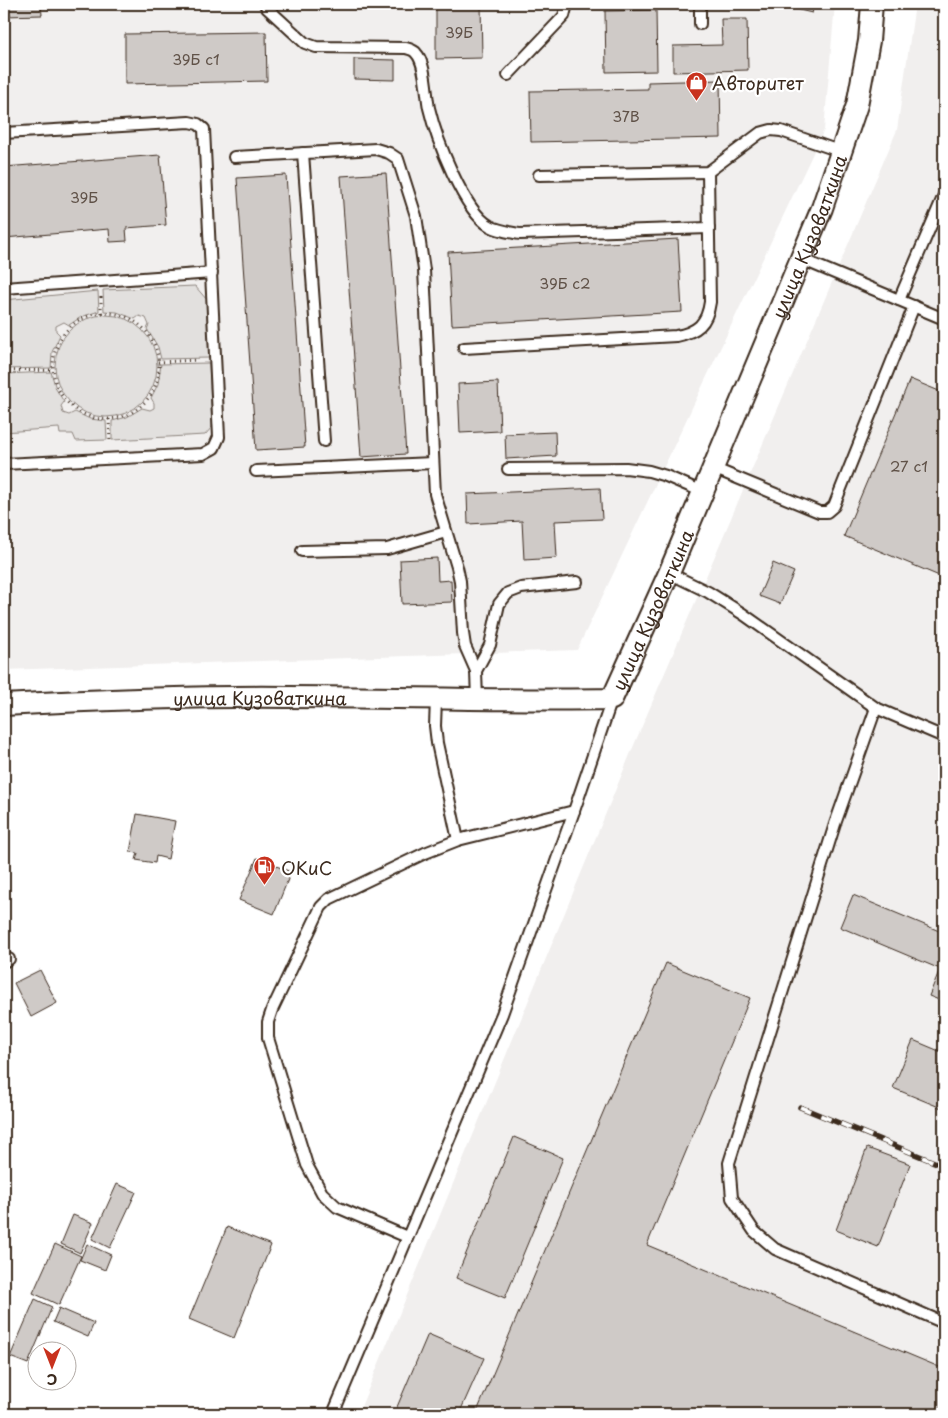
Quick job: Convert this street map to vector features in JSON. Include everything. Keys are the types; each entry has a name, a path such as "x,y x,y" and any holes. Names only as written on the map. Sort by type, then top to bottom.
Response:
{"street":[{"name":"улица Кузоваткина","path":"4,705 121,699 286,697 477,700 612,699 714,468 822,208 857,105 869,41 872,4"}],"lane":[{"path":"265,4 266,8 305,43 316,47 406,48 416,52 422,62 434,130 463,195 480,219 491,227 520,234 709,228"},
{"path":"508,75 564,16 567,4"},
{"path":"700,4 700,24"},
{"path":"4,133 189,122 198,124 204,129 219,437 214,448 203,454 4,464"},
{"path":"540,175 708,172 760,133 771,130 842,152"},
{"path":"234,157 376,149 389,153 398,159 416,216 424,270 435,494 460,581 463,633 465,646 476,671 477,700"},
{"path":"303,153 324,440"},
{"path":"464,348 686,334 701,325 708,316 710,302 708,172"},
{"path":"899,300 944,195"},
{"path":"801,259 944,319"},
{"path":"4,288 212,273"},
{"path":"714,468 819,512 828,512 834,506 914,306"},
{"path":"256,472 433,463"},
{"path":"508,469 626,468 649,471 666,476 703,492"},
{"path":"302,551 387,549 446,532"},
{"path":"669,573 708,592 743,614 876,708 944,737"},
{"path":"476,671 490,645 499,604 508,593 521,588 577,582"},
{"path":"436,699 437,743 458,840"},
{"path":"333,1414 502,1014 612,699"},
{"path":"876,708 835,824 729,1163 732,1198 754,1231 775,1249 944,1323"},
{"path":"407,1237 337,1207 322,1193 307,1165 268,1038 268,1022 272,1010 320,907 329,899 425,853 458,840 574,812"}],"path":[{"path":"108,313 126,317 141,326 152,340 158,362 156,384 147,399 134,411 109,419 91,417 68,403 58,388 53,370 55,353 62,337 68,330 82,319 108,313"},
{"path":"158,362 216,360"},
{"path":"4,371 53,370"},
{"path":"109,419 110,458"}],"shaded area":[{"path":"4,4 835,4 824,130 577,650 4,670"},
{"path":"915,4 944,4 944,1414 358,1414 634,745 897,130"},
{"path":"195,286 207,300 209,358 161,359 158,347 147,329 149,325 146,318 139,316 135,319 117,312 104,311 103,290"},
{"path":"98,291 99,311 81,317 69,325 64,322 56,326 56,331 60,335 52,352 51,368 4,369 4,300"},
{"path":"106,315 125,319 142,330 153,347 157,366 153,385 142,402 125,413 106,417 87,413 70,402 59,385 55,366 59,347 70,330 87,319"},
{"path":"209,363 212,427 205,435 112,440 112,421 127,417 142,408 150,410 154,408 151,398 158,384 161,364"},
{"path":"51,372 56,389 64,402 61,406 63,413 69,415 75,412 90,419 106,421 107,440 76,441 73,434 60,434 59,428 4,432 4,374"}],"building":[{"path":"4,4 41,4 42,15 4,16"},
{"path":"436,4 481,4 482,58 436,59"},
{"path":"504,4 547,4 547,6 504,6"},
{"path":"609,4 679,4 679,5 609,6"},
{"path":"774,4 815,4 812,13"},
{"path":"656,10 657,71 606,72 605,11"},
{"path":"721,19 747,19 748,70 673,72 673,46 722,45"},
{"path":"266,32 267,81 125,84 125,34"},
{"path":"354,59 395,60 395,80 354,79"},
{"path":"720,80 721,138 531,142 530,91 648,89 648,82"},
{"path":"160,155 166,225 126,228 127,241 110,242 109,229 4,238 4,167"},
{"path":"386,173 406,454 361,457 341,176"},
{"path":"286,175 305,447 256,450 237,178"},
{"path":"678,239 682,312 452,325 448,252"},
{"path":"910,379 944,393 944,578 844,536"},
{"path":"498,382 500,431 460,433 458,384"},
{"path":"555,432 556,456 506,459 505,434"},
{"path":"600,488 602,519 555,521 557,558 524,560 522,521 468,524 467,494"},
{"path":"437,558 438,581 451,580 452,602 402,604 400,560"},
{"path":"773,563 794,572 780,604 759,596"},
{"path":"137,814 175,821 168,859 156,856 155,863 136,860 138,853 130,852"},
{"name":"ОКиС","path":"257,858 291,872 274,914 239,900"},
{"path":"853,895 944,933 944,959 940,969 840,927"},
{"path":"944,959 944,1002 929,996"},
{"path":"666,963 750,998 647,1245 944,1369 944,1414 476,1414"},
{"path":"40,970 57,1003 31,1017 14,983"},
{"path":"913,1040 944,1053 944,1109 893,1088"},
{"path":"514,1137 563,1158 505,1298 456,1278"},
{"path":"867,1148 910,1164 878,1247 836,1230"},
{"path":"117,1184 136,1192 110,1248 92,1239"},
{"path":"73,1215 93,1223 80,1253 61,1244"},
{"path":"227,1227 271,1245 234,1338 189,1319"},
{"path":"55,1244 81,1256 59,1305 33,1293"},
{"path":"87,1244 111,1255 105,1270 80,1260"},
{"path":"35,1299 52,1307 38,1340 28,1340 28,1364 10,1357"},
{"path":"59,1308 94,1323 88,1337 53,1322"},
{"path":"428,1334 484,1358 459,1414 394,1414"}],"railway":[{"path":"800,1107 944,1166"}],"place":[{"name":"Авторитет","path":"696,101"},
{"name":"ОКиС","path":"265,886"}]}
